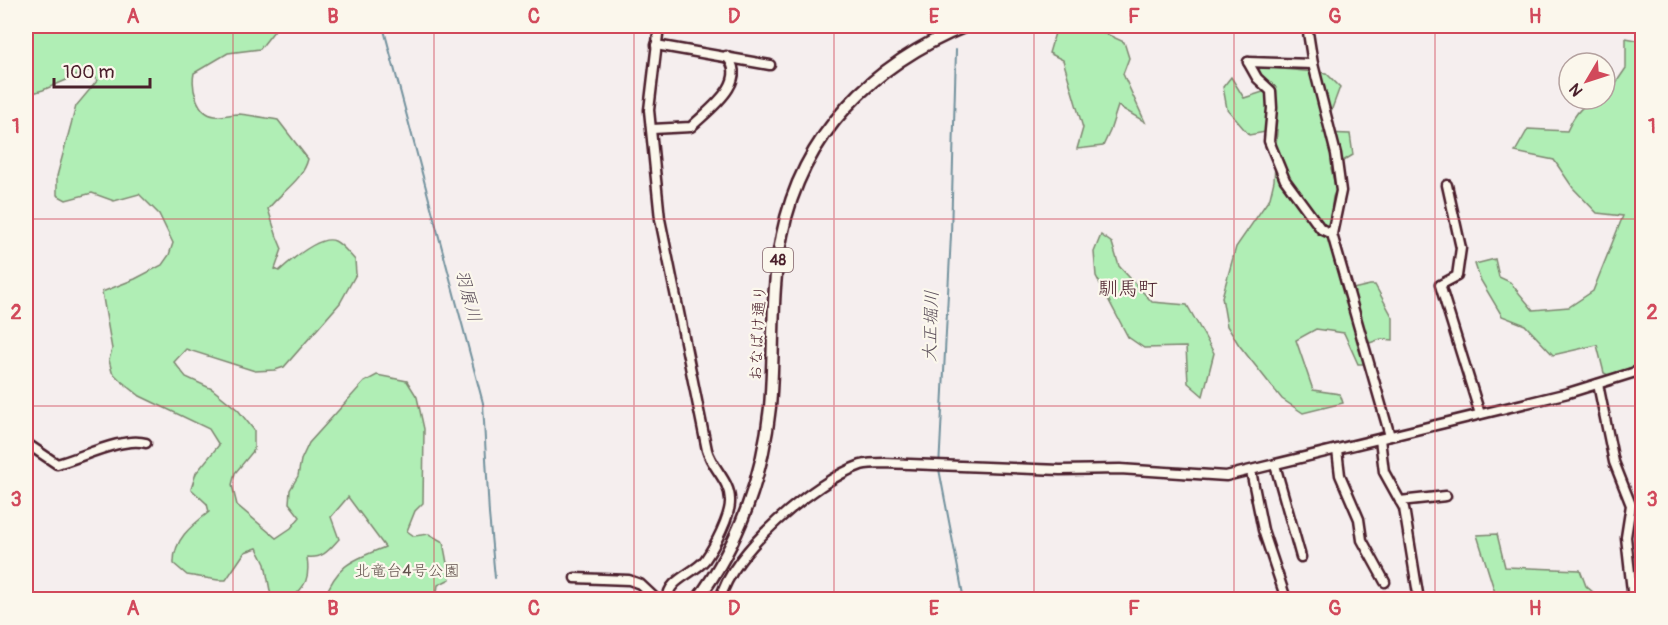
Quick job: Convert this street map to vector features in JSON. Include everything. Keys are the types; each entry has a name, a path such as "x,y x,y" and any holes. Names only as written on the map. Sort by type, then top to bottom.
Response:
{"main road":[{"name":"おなばけ通り","path":"697,600 719,566 736,532 749,502 760,463 770,405 777,262 786,218 803,174 833,123 867,86 914,50 966,26"}],"street":[{"path":"659,26 649,110 660,219 707,450 710,460 726,484 730,501 726,520 704,561 672,586 668,593 668,600"},
{"path":"1307,26 1313,64 1336,154 1341,191 1332,234 1390,436"},
{"path":"656,45 770,65"},
{"path":"652,129 691,127 732,85 733,63 726,56"},
{"path":"1313,64 1248,62 1257,78 1270,92 1272,108 1269,141 1285,180 1321,229 1332,234"},
{"path":"1447,185 1461,248 1457,276 1440,285 1480,414"},
{"path":"720,600 722,590 734,570 780,517 824,485 871,463 1060,470 1120,469 1226,476 1380,440 1599,384 1642,370"},
{"path":"1599,384 1614,462 1631,505 1626,537 1633,600"},
{"path":"1380,440 1384,472 1404,508 1419,600"},
{"path":"26,443 57,464 123,443 141,441 146,443"},
{"path":"1337,450 1340,475 1359,519 1362,540 1385,582"},
{"path":"1275,465 1301,557"},
{"path":"1251,471 1263,530 1285,596"},
{"path":"1400,501 1446,496"},
{"path":"575,578 629,580 640,584 657,600"}],"green space":[{"name":"北竜台4号公園","path":"26,26 278,26 260,49 228,53 194,73 195,93 204,111 215,116 239,114 278,120 308,159 297,180 268,209 282,249 275,269 279,271 313,245 329,240 335,241 355,260 356,274 340,303 284,367 255,371 186,349 174,362 186,377 212,389 238,410 254,430 254,450 235,473 232,485 237,505 276,538 291,528 300,517 289,503 290,490 298,476 301,460 309,443 364,382 377,375 407,381 417,397 424,429 423,503 415,511 407,531 414,536 429,534 443,542 450,579 438,585 436,599 324,599 335,578 347,565 385,547 348,497 331,517 339,539 322,555 307,557 306,581 291,599 275,599 271,596 265,564 257,548 245,552 226,580 187,575 174,564 174,555 184,534 209,512 207,504 191,489 196,473 219,445 209,429 140,396 112,372 109,360 112,349 102,292 162,265 173,243 159,214 139,194 114,201 92,193 66,200 57,195 57,176 76,106 97,81 90,70 26,95"},
{"path":"1057,26 1102,26 1102,32 1124,42 1129,58 1123,74 1145,122 1118,106 1103,146 1077,149 1083,128 1063,60 1049,53"},
{"path":"1626,38 1642,41 1642,363 1610,376 1604,373 1597,345 1553,355 1525,325 1502,316 1480,279 1475,264 1495,259 1499,277 1510,282 1533,310 1569,307 1593,291 1623,216 1597,213 1573,188 1554,160 1515,152 1528,129 1567,131 1579,111 1617,111 1617,81 1626,68"},
{"path":"1259,67 1326,73 1340,87 1323,133 1350,134 1353,155 1331,168 1336,190 1328,235 1344,291 1375,285 1393,318 1393,340 1381,339 1358,347 1364,364 1358,364 1344,333 1316,329 1296,340 1313,390 1340,394 1343,403 1303,413 1282,399 1239,345 1227,326 1222,297 1236,247 1270,198 1274,181 1277,130 1249,135 1227,109 1223,87 1231,77 1244,98 1263,92"},
{"path":"1101,235 1112,243 1119,266 1152,302 1187,305 1214,353 1203,396 1188,383 1186,347 1144,348 1128,337 1096,276 1094,252"},
{"path":"1497,534 1505,567 1580,570 1586,586 1601,599 1497,599 1477,535"}],"waterway":[{"name":"羽原川","path":"383,26 483,403 495,578"},
{"name":"大正堀川","path":"956,50 951,235 939,469 964,600"}],"district":[{"name":"馴馬町","path":"1128,288"}]}
